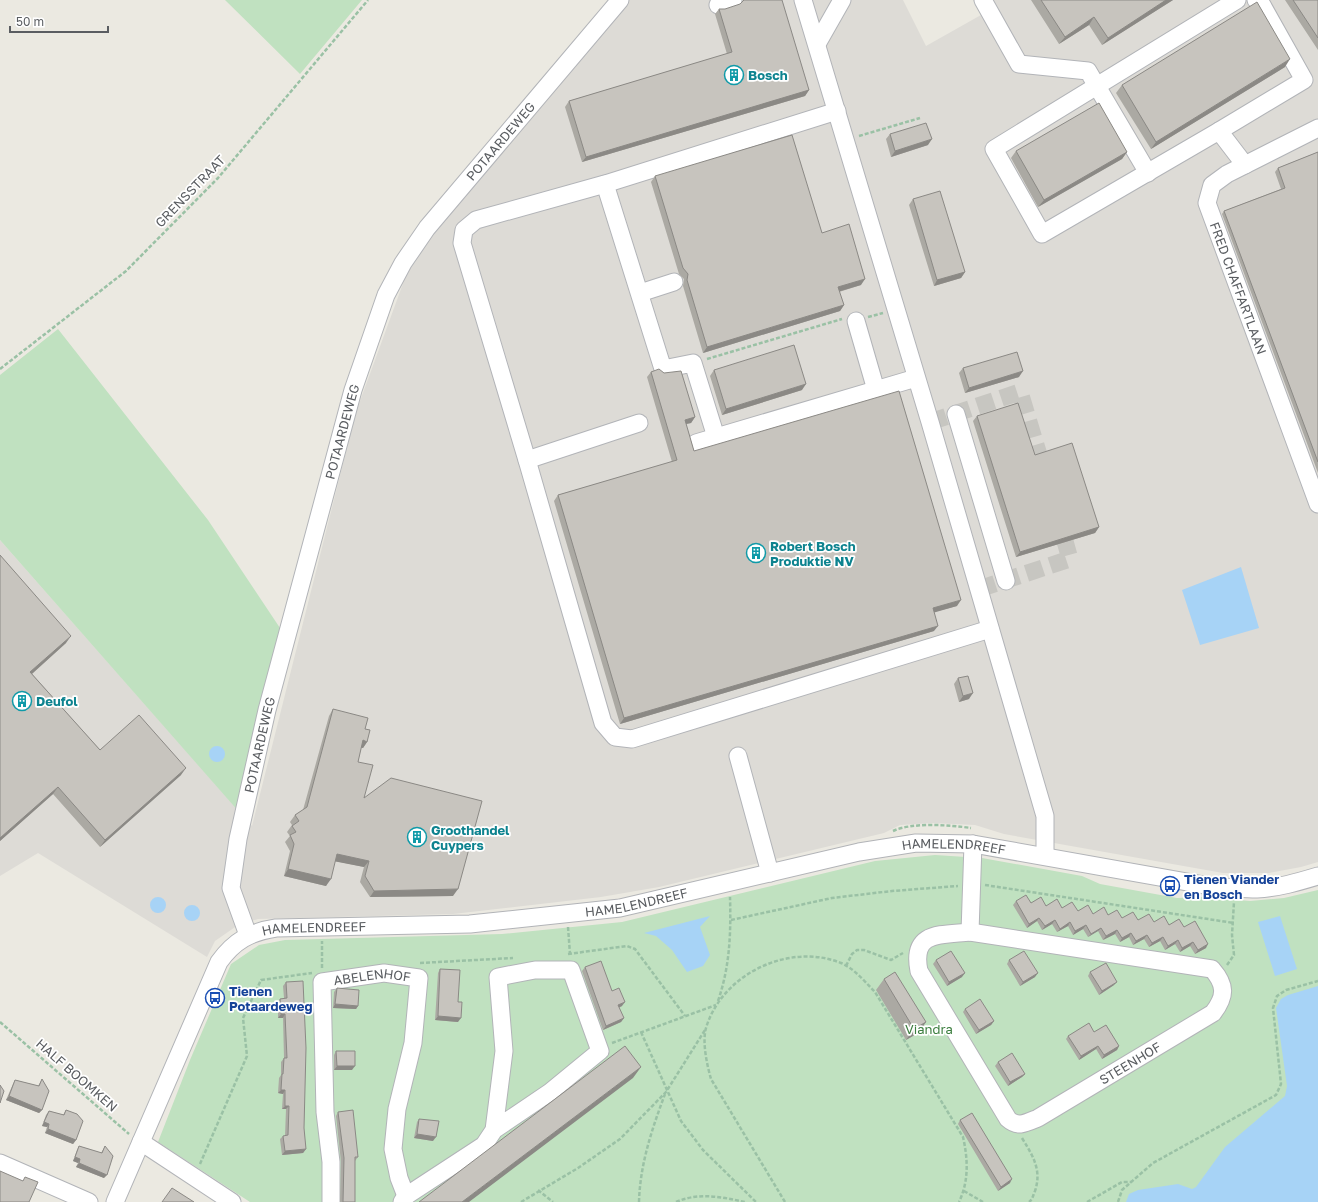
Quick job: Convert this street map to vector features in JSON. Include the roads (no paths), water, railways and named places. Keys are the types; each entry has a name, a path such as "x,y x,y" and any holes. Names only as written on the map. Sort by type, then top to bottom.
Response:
{"street":[{"name":"POTAARDEWEG","path":"248,935 231,888 238,839 266,710 353,390 386,294 403,262 428,228 620,0"},
{"path":"803,0 897,309 1044,816 1045,856"},
{"path":"817,44 842,0"},
{"path":"983,0 1019,64 1088,71 1148,173"},
{"path":"1236,0 1097,87 994,149 1042,234 1304,80 1262,5 1256,0"},
{"path":"837,111 605,184 476,220 464,230 462,244 527,460 602,723 615,737 632,739 990,629"},
{"name":"FRED CHAFFARTLAAN","path":"1318,128 1227,174 1212,185 1207,203 1318,504"},
{"path":"1219,131 1245,165"},
{"path":"605,184 663,369 693,363 716,437"},
{"path":"640,293 674,282"},
{"path":"856,321 876,390"},
{"path":"696,443 916,378"},
{"path":"956,414 1006,581"},
{"path":"527,460 639,423"},
{"path":"738,756 770,873"},
{"path":"970,932 973,836"},
{"name":"HAMELENDREEF","path":"115,1202 219,962 233,944 248,935 276,928 470,924 590,912 645,903 770,873 884,848 973,836 1045,856 1204,885 1258,889 1288,884 1318,876"},
{"name":"STEENHOF","path":"970,932 1202,966 1212,969 1219,977 1224,991 1221,1003 1213,1013 1038,1118 1023,1124 1014,1124 1008,1119 919,971 916,958 919,947 925,939 934,935 970,932"},
{"name":"ABELENHOF","path":"331,1202 331,1162 324,1112 322,982 384,973 419,978 413,1044 397,1109 394,1149 404,1199 484,1145 494,1130 550,1092 600,1051 571,970 534,970 498,977 504,1051 494,1130"},
{"path":"141,1142 232,1202"},
{"path":"0,1163 89,1202"}],"water":[{"path":"1241,567 1259,628 1200,645 1182,590"},
{"path":"214,746 220,746 225,751 223,760 220,762 214,762 209,757 209,751"},
{"path":"155,897 161,897 166,902 164,911 161,913 155,913 150,908 150,902"},
{"path":"189,905 195,905 200,910 198,919 195,921 189,921 184,916 184,910"},
{"path":"710,916 700,927 710,955 703,966 687,972 672,950 656,936 644,933"},
{"path":"1280,916 1297,969 1275,976 1258,922"},
{"path":"1318,986 1318,1202 1126,1202 1129,1194 1138,1190 1178,1184 1192,1189 1196,1187 1225,1147 1285,1096 1287,1086 1276,1008 1281,999 1288,995"}],"tunnel":[{"path":"930,422 1020,392 1045,475"},
{"path":"979,589 1070,559 1059,520"}],"place":[{"name":"Bosch","path":"734,75"},
{"name":"Robert Bosch Produktie NV","path":"756,553"},
{"name":"Deufol","path":"22,701"},
{"name":"Groothandel Cuypers","path":"417,837"},
{"name":"Tienen Viander en Bosch","path":"1170,886"},
{"name":"Tienen Potaardeweg","path":"215,998"}],"park label":[{"name":"Viandra","path":"929,1029"}]}
